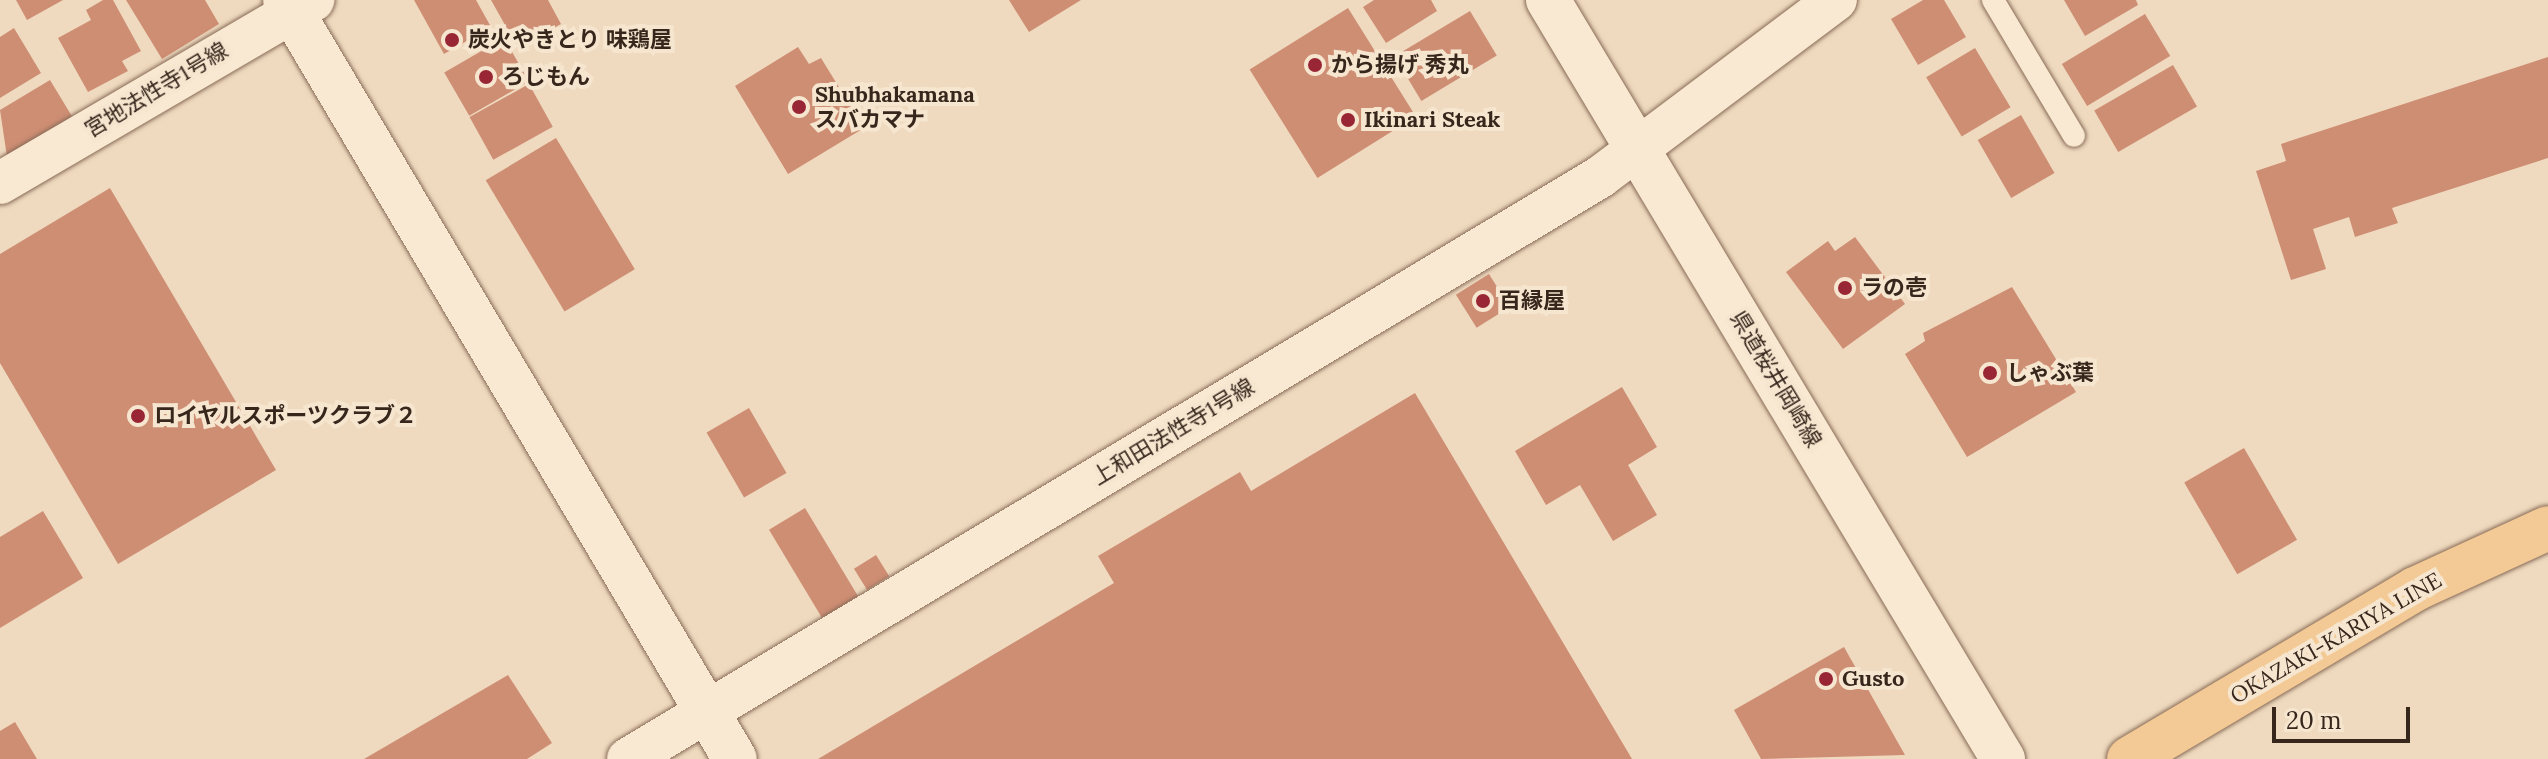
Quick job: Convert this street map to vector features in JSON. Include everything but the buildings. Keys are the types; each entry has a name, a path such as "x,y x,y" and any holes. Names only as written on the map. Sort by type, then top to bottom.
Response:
{"main road":[{"name":"県道桜井岡崎線","path":"1548,0 2003,759"},
{"path":"297,4 735,759"},
{"name":"OKAZAKI-KARIYA LINE","path":"2129,759 2415,589 2548,528"}],"street":[{"name":"上和田法性寺1号線","path":"628,759 1640,151 1836,0"},
{"name":"宮地法性寺1号線","path":"0,183 297,4"}],"lane":[{"path":"1993,0 2074,136"}],"place":[{"name":"炭火やきとり 味鶏屋","path":"452,40"},
{"name":"から揚げ 秀丸","path":"1315,65"},
{"name":"ろじもん","path":"486,77"},
{"name":"Shubhakamana スバカマナ","path":"799,107"},
{"name":"Ikinari Steak","path":"1348,120"},
{"name":"ラの壱","path":"1845,288"},
{"name":"百縁屋","path":"1483,301"},
{"name":"しゃぶ葉","path":"1990,373"},
{"name":"ロイヤルスポーツクラブ２","path":"138,416"},
{"name":"Gusto","path":"1826,679"}]}
